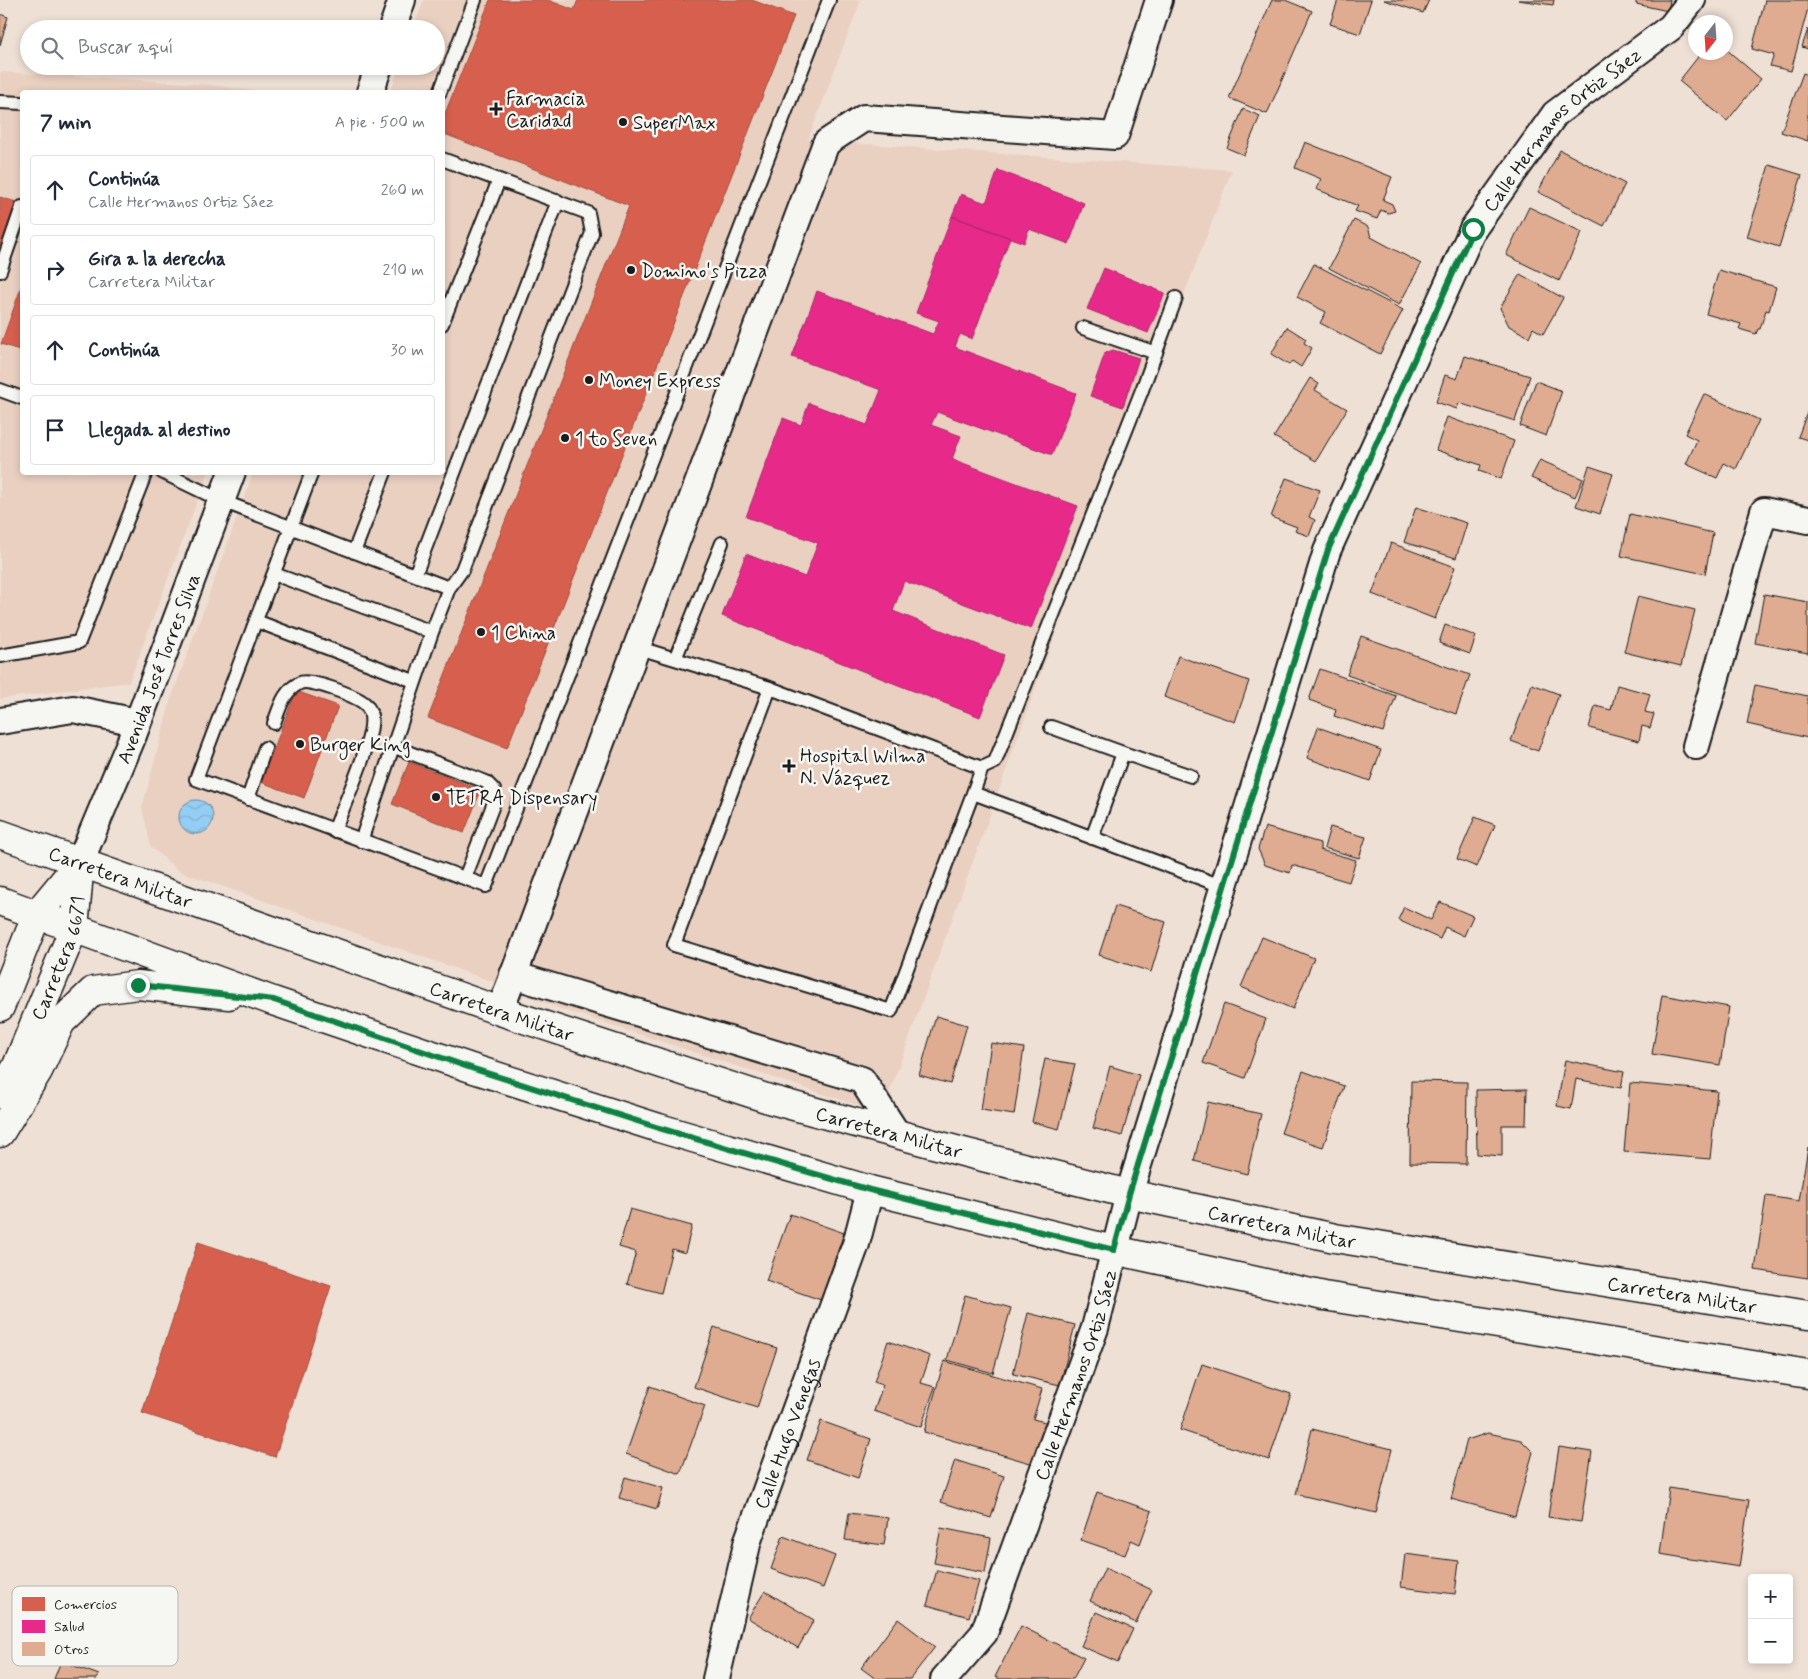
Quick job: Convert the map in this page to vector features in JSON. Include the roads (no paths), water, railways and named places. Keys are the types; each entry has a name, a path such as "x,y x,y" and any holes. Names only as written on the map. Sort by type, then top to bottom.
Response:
{"main road":[{"name":"Carretera Militar","path":"0,834 500,1011 772,1100 897,1134 1129,1194 1335,1238 1808,1315"},
{"name":"Carretera 6671","path":"0,1007 36,914 80,862"},
{"name":"Carretera 6671","path":"0,1094 16,1068 74,928 80,862"},
{"path":"0,901 274,1000 483,1072 659,1128 870,1190 1114,1250 1324,1296 1808,1374"},
{"path":"0,1133 38,1071 61,1022 93,991 138,985 274,1000"}],"street":[{"path":"395,20 402,0"},
{"path":"500,1011 826,143 864,118 1116,136 1159,0"},
{"name":"Calle Hermanos Ortiz Sáez","path":"944,1679 984,1633 1095,1328 1129,1194 1328,550 1473,229 1555,114 1671,27 1692,0"},
{"path":"371,90 376,75"},
{"name":"Avenida José Torres Silva","path":"80,862 137,722 231,475"},
{"path":"1696,746 1764,511 1808,520"},
{"path":"0,721 73,709 137,722"},
{"path":"513,975 862,1080 897,1134"},
{"name":"Calle Hugo Venegas","path":"716,1679 748,1540 856,1244 870,1190"}],"lane":[{"path":"441,90 475,0"},
{"path":"311,475 196,780 486,886 829,0"},
{"path":"0,102 20,103"},
{"path":"361,841 432,632 449,588 462,570 592,233 588,213 445,160"},
{"path":"445,316 498,180"},
{"path":"415,575 558,202"},
{"path":"0,271 20,213"},
{"path":"770,688 674,945 891,1011 982,768 995,762 1176,298"},
{"path":"1083,328 1156,353"},
{"path":"0,390 20,397"},
{"path":"0,656 80,642 145,475"},
{"path":"168,475 222,500 449,588"},
{"path":"354,552 384,475"},
{"path":"675,659 722,543"},
{"path":"274,574 432,632"},
{"path":"256,621 414,681"},
{"path":"636,647 770,688 982,768"},
{"path":"274,723 282,702 291,688 302,681 314,682 364,703 371,714 371,734 334,831"},
{"path":"1051,727 1191,776"},
{"path":"392,746 486,782 494,790 493,805 465,878"},
{"path":"248,799 265,748"},
{"path":"1092,838 1123,753"},
{"path":"973,793 1224,887"}],"water":[{"path":"196,800 203,801 208,805 212,810 212,824 208,829 203,833 196,834 189,833 184,829 180,824 179,817 180,810 184,805 189,801"}],"place":[{"name":"Farmacia Caridad","path":"496,109"},
{"name":"SuperMax","path":"623,122"},
{"name":"Domino's Pizza","path":"631,270"},
{"name":"Money Express","path":"589,380"},
{"name":"1 to Seven","path":"565,438"},
{"name":"1 China","path":"481,632"},
{"name":"Burger King","path":"300,744"},
{"name":"Hospital Wilma N. Vázquez","path":"789,766"},
{"name":"TETRA Dispensary","path":"436,797"}]}
